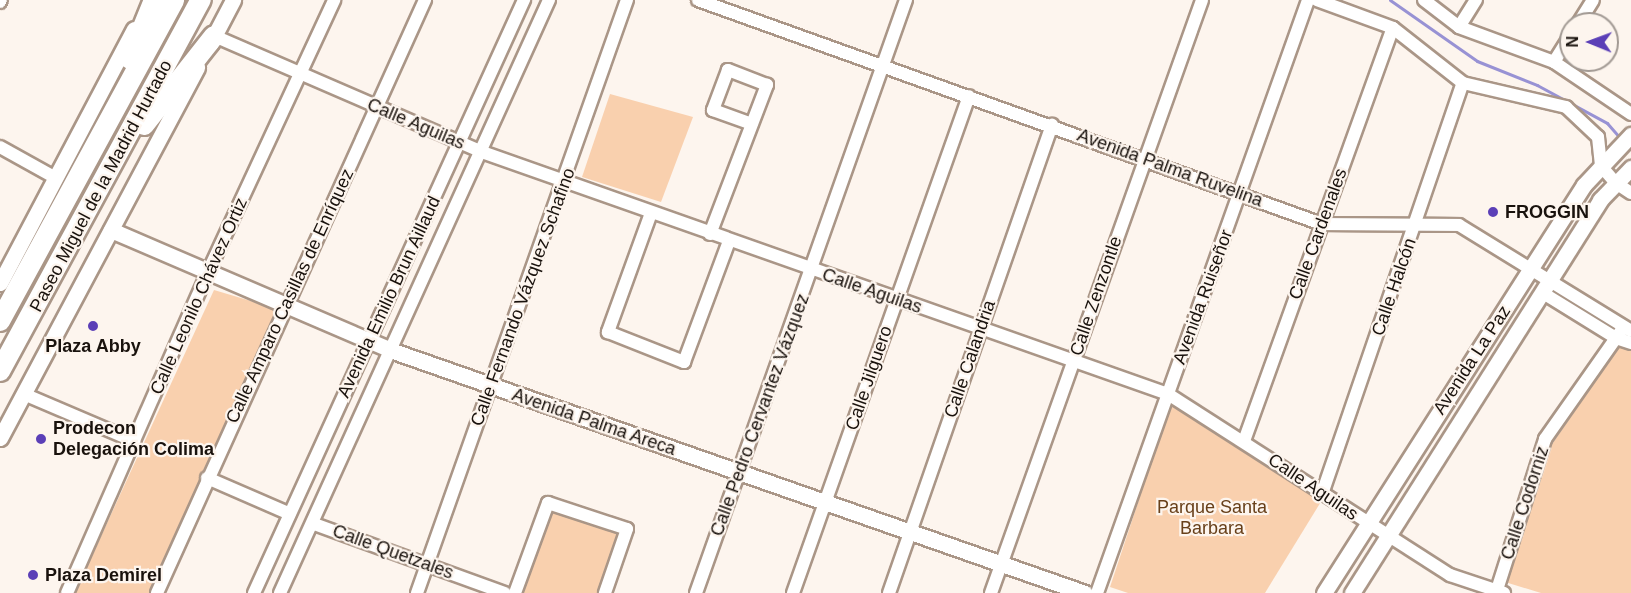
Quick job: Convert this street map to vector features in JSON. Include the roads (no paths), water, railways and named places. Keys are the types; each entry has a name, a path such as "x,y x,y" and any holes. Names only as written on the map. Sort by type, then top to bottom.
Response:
{"highway":[{"path":"90,156 152,0"},
{"name":"Paseo Miguel de la Madrid Hurtado","path":"0,321 174,0"},
{"name":"Paseo Miguel de la Madrid Hurtado","path":"0,371 201,0"},
{"path":"111,167 214,36"}],"street":[{"path":"0,283 54,177 152,0"},
{"path":"0,438 233,0"},
{"name":"Calle Leonilo Chávez Ortiz","path":"67,593 208,272 302,75 334,0"},
{"name":"Calle Amparo Casillas de Enríquez","path":"157,593 425,0"},
{"name":"Avenida Emilio Brun Aillaud","path":"254,593 524,0"},
{"name":"Avenida Emilio Brun Aillaud","path":"280,593 393,351 549,0"},
{"name":"Calle Fernando Vázquez Schafino","path":"417,593 565,183 627,0"},
{"name":"Avenida Palma Ruvelina","path":"698,0 727,5 883,66 1322,224 1416,227 1459,225 1530,270 1546,288 1623,332 1631,343"},
{"name":"Calle Pedro Cervantez Vázquez","path":"696,593 906,0"},
{"name":"Calle Zenzontle","path":"991,593 1202,0"},
{"name":"Avenida Ruiseñor","path":"1097,593 1308,0"},
{"path":"1317,0 1393,28 1464,83 1566,107 1598,137 1601,166 1616,183 1631,193"},
{"path":"1424,0 1459,27 1554,62 1631,114"},
{"path":"1459,27 1476,0"},
{"name":"Calle Cardenales","path":"1244,441 1393,28"},
{"name":"Calle Aguilas","path":"214,36 482,152 1168,394 1323,491 1387,537 1450,575 1499,592"},
{"path":"1554,62 1559,54"},
{"path":"710,234 767,85 728,70 713,110 752,124"},
{"name":"Calle Halcón","path":"1323,491 1464,83"},
{"name":"Calle Jilguero","path":"793,593 969,96"},
{"name":"Calle Calandria","path":"889,593 1052,125"},
{"name":"Avenida La Paz","path":"1324,593 1366,523 1584,185 1630,136"},
{"path":"0,147 54,177"},
{"name":"Avenida La Paz","path":"1354,592 1600,200 1631,168"},
{"path":"651,213 608,332 684,362 729,241"},
{"name":"Avenida Palma Areca","path":"111,230 208,272 288,303 393,351 1001,566 1085,593"},
{"name":"Calle Codorniz","path":"1499,592 1545,440 1623,332"},
{"path":"24,394 134,441"},
{"path":"207,478 290,514"},
{"path":"515,593 548,503 627,529 605,593"},
{"name":"Calle Quetzales","path":"314,524 505,593"}],"waterway":[{"path":"1390,0 1477,61 1537,85 1607,123 1620,138"}],"place":[{"name":"FROGGIN","path":"1493,212"},
{"name":"Plaza Abby","path":"93,326"},
{"name":"Prodecon Delegación Colima","path":"41,439"},
{"name":"Plaza Demirel","path":"33,575"}],"park label":[{"name":"Parque Santa Barbara","path":"1212,518"}]}
